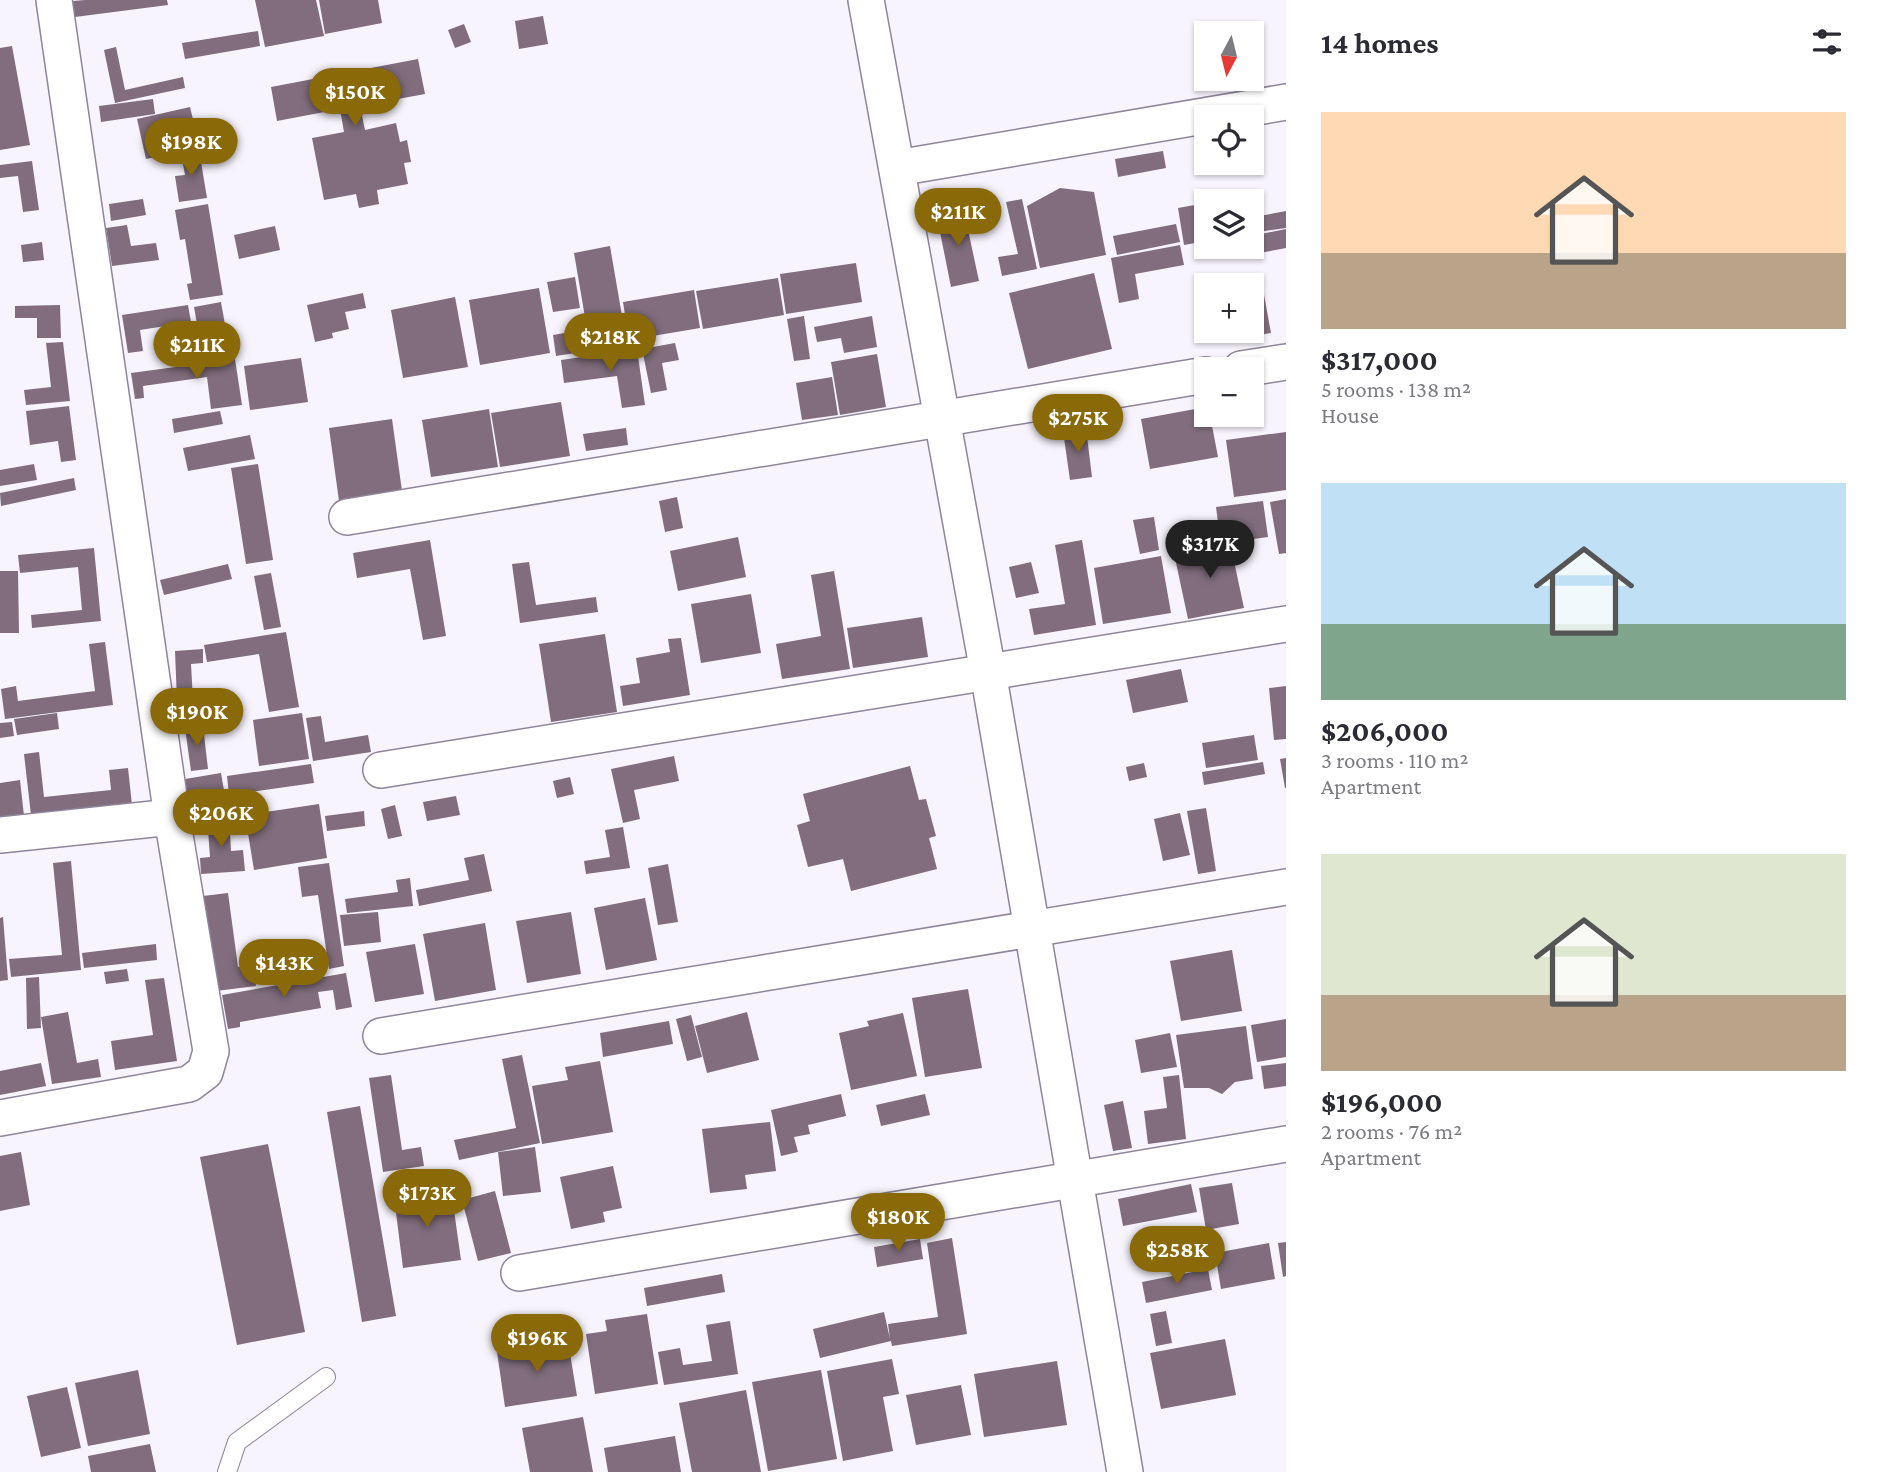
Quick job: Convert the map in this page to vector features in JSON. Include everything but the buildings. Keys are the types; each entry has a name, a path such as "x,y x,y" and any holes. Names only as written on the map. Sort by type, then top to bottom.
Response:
{"street":[{"path":"0,1118 189,1084 205,1072 211,1051 172,817 54,0"},
{"path":"866,0 988,672 1125,1472"},
{"path":"897,168 1286,102"},
{"path":"1264,365 1286,362"},
{"path":"347,517 1194,377"},
{"path":"381,770 1286,624"},
{"path":"0,835 172,817"},
{"path":"381,1036 1286,887"},
{"path":"519,1273 1286,1144"}],"lane":[{"path":"227,1472 237,1442 326,1377"}]}
